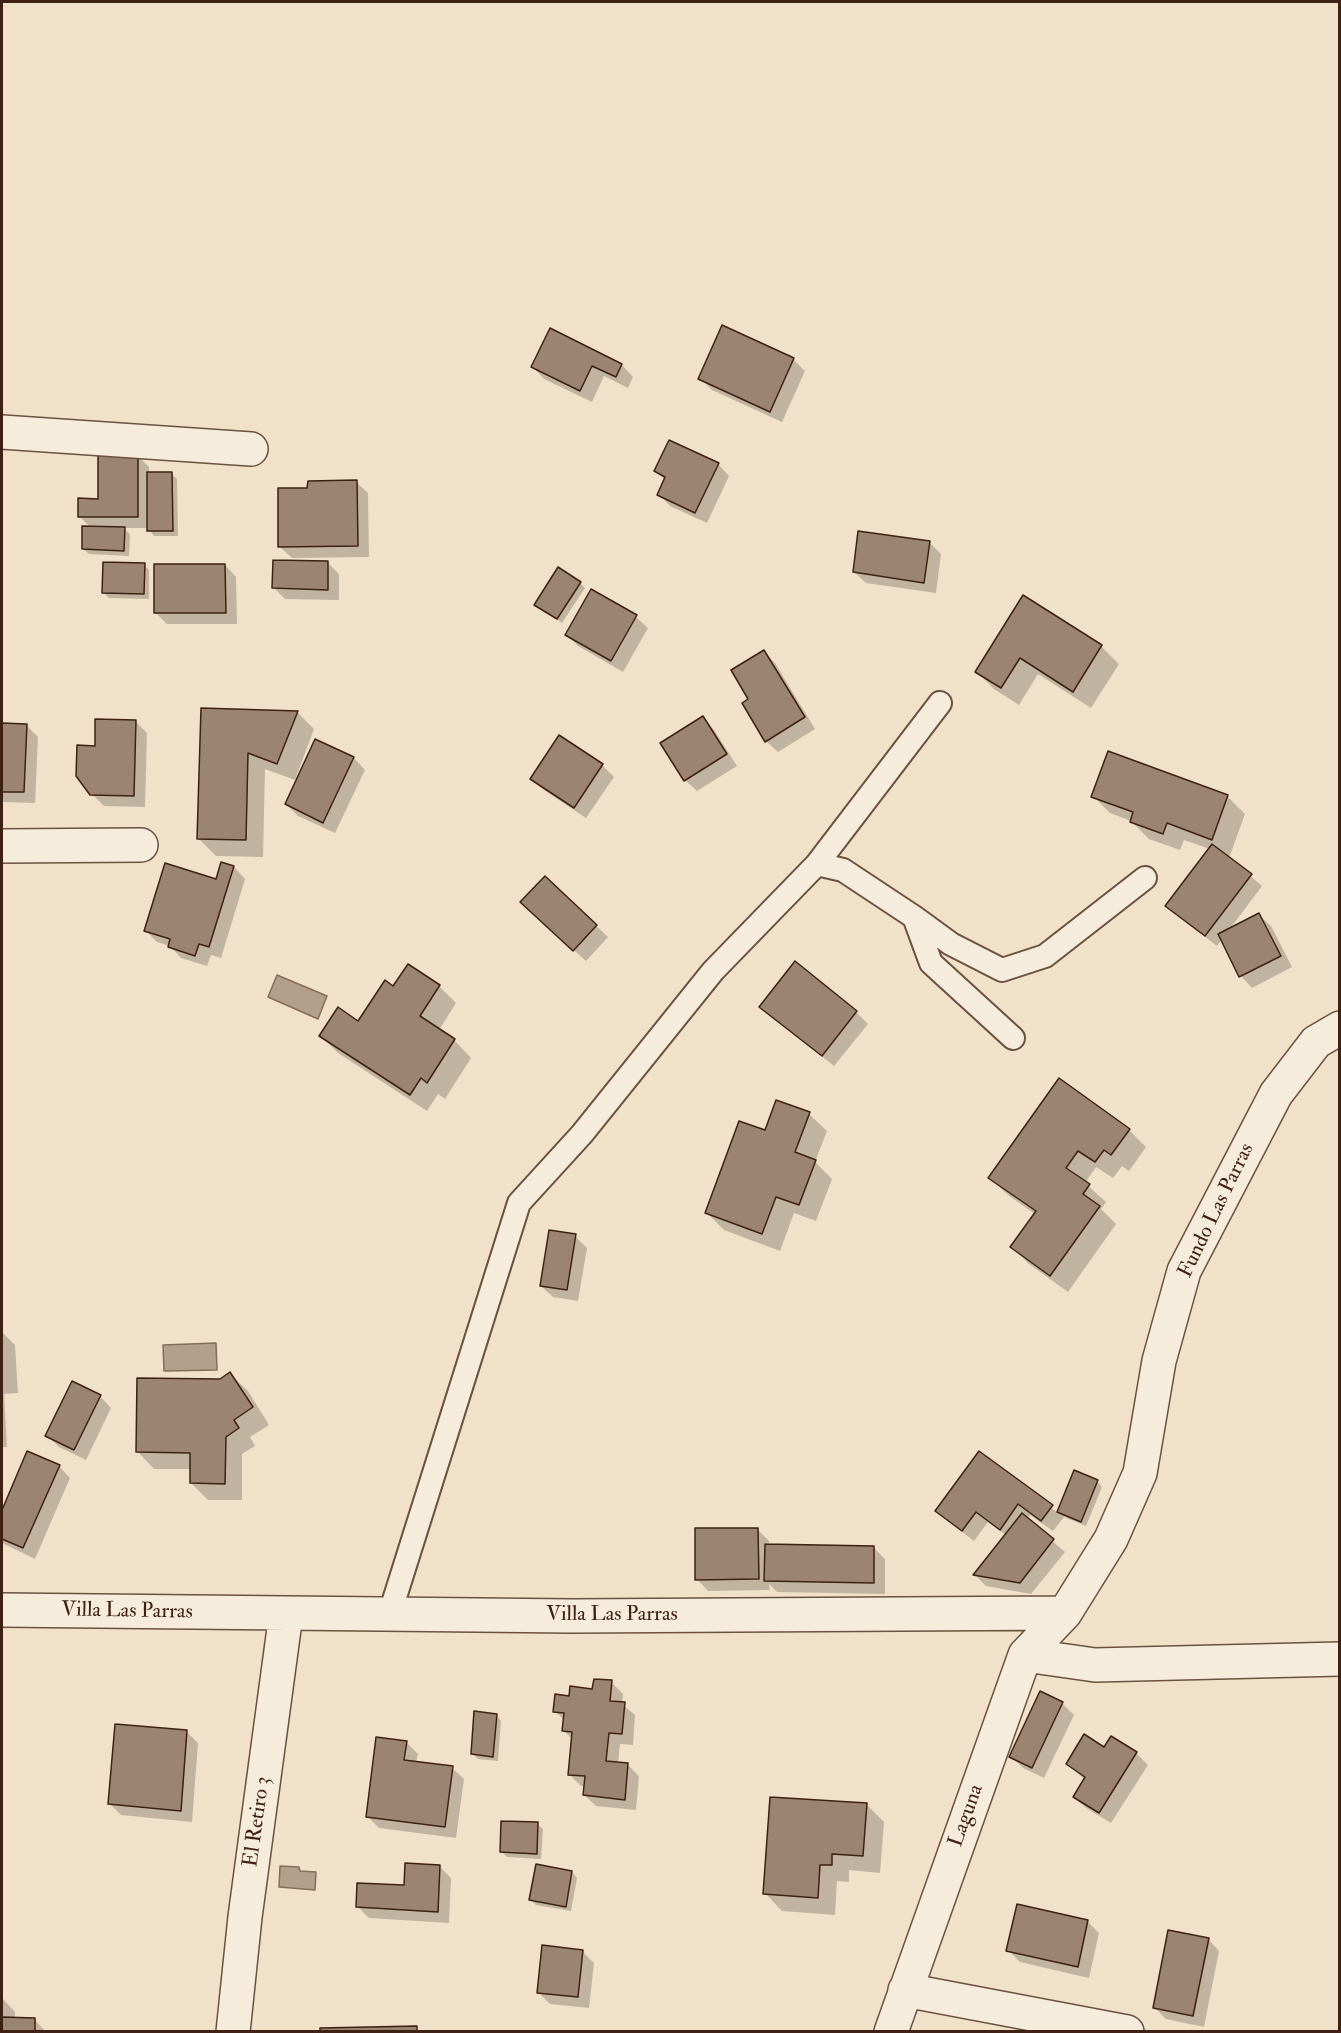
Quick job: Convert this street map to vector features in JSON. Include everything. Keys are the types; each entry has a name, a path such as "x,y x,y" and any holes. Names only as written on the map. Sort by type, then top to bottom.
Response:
{"street":[{"path":"2,432 251,449"},
{"path":"2,846 141,845"},
{"name":"Fundo Las Parras","path":"1065,1613 1111,1539 1140,1473 1159,1362 1184,1271 1276,1094 1316,1042 1340,1028"},
{"name":"Villa Las Parras","path":"2,1610 572,1616 1065,1613"},
{"name":"Laguna","path":"891,2031 1025,1655 1065,1613"},
{"name":"El Retiro 3","path":"232,2031 286,1614"},
{"path":"1025,1655 1095,1665 1340,1659"},
{"path":"905,1990 1127,2031"}],"lane":[{"path":"390,1613 519,1203 582,1134 713,971 817,864 940,703"},
{"path":"817,864 843,870 951,944 1002,970 1046,956 1145,878"},
{"path":"914,917 931,963 1013,1038"}],"shaded area":[{"path":"277,975 327,996 318,1019 268,997"},
{"path":"216,1343 217,1370 164,1371 163,1345"},
{"path":"280,1866 299,1867 300,1871 316,1872 315,1890 279,1887"}],"building":[{"path":"722,325 794,358 770,412 698,379"},
{"path":"550,328 622,364 616,377 592,366 580,391 531,367"},
{"path":"669,440 719,463 695,513 657,495 665,477 654,471"},
{"path":"98,454 138,454 138,517 78,517 78,498 98,499"},
{"path":"147,472 172,472 173,531 147,531"},
{"path":"357,480 358,546 278,547 278,488 307,488 308,481"},
{"path":"82,526 125,527 124,551 82,549"},
{"path":"858,531 930,541 924,583 853,572"},
{"path":"273,560 328,561 328,590 272,588"},
{"path":"103,562 145,563 144,594 102,593"},
{"path":"154,564 225,564 226,613 154,613"},
{"path":"558,567 581,582 557,619 534,605"},
{"path":"591,589 637,615 611,661 565,635"},
{"path":"1023,595 1102,645 1073,692 1020,658 1001,688 975,672"},
{"path":"764,650 805,717 765,742 742,703 748,699 731,670"},
{"path":"201,708 298,711 277,764 248,753 246,840 197,839"},
{"path":"703,716 727,754 684,781 660,743"},
{"path":"95,719 136,720 134,796 90,795 76,776 77,745 95,746"},
{"path":"2,723 27,724 24,792 2,792"},
{"path":"559,735 603,764 574,808 530,779"},
{"path":"315,739 354,757 323,823 285,804"},
{"path":"1108,751 1228,795 1212,840 1167,823 1163,834 1130,822 1133,812 1091,797"},
{"path":"1212,844 1252,874 1205,936 1165,906"},
{"path":"221,862 234,866 209,947 199,944 195,956 168,947 170,939 144,931 165,863 216,879"},
{"path":"545,876 597,925 573,951 520,902"},
{"path":"1259,913 1281,956 1239,977 1218,934"},
{"path":"795,961 857,1011 822,1056 759,1007"},
{"path":"408,964 440,985 420,1016 455,1039 427,1083 421,1078 410,1095 319,1036 338,1007 358,1021 385,980 393,986"},
{"path":"1059,1078 1130,1129 1111,1155 1104,1150 1095,1162 1078,1151 1066,1168 1090,1184 1083,1194 1100,1206 1050,1276 1010,1247 1036,1211 988,1178"},
{"path":"776,1100 810,1112 795,1152 816,1160 799,1205 776,1197 762,1234 705,1213 739,1121 765,1130"},
{"path":"549,1230 576,1234 567,1290 540,1286"},
{"path":"230,1372 253,1407 234,1420 239,1428 226,1437 225,1484 190,1483 190,1453 136,1452 137,1378 220,1379"},
{"path":"72,1381 101,1395 74,1450 45,1436"},
{"path":"27,1451 60,1465 23,1548 2,1539 2,1510"},
{"path":"979,1451 1053,1505 1041,1521 1018,1504 1000,1530 976,1512 962,1531 935,1511"},
{"path":"1074,1470 1098,1480 1081,1522 1057,1512"},
{"path":"1022,1513 1054,1539 1020,1583 973,1575"},
{"path":"695,1528 758,1528 759,1579 695,1580"},
{"path":"765,1544 874,1546 874,1583 764,1581"},
{"path":"594,1679 612,1680 610,1701 625,1702 622,1734 609,1733 606,1761 628,1763 625,1800 583,1795 585,1776 568,1775 572,1732 562,1731 564,1713 553,1712 555,1694 569,1696 570,1686 592,1689"},
{"path":"1040,1691 1063,1702 1032,1768 1009,1757"},
{"path":"474,1711 497,1714 493,1757 471,1754"},
{"path":"115,1724 187,1730 181,1811 108,1804"},
{"path":"1084,1734 1104,1747 1111,1736 1137,1752 1099,1813 1073,1797 1085,1777 1066,1764"},
{"path":"376,1737 407,1741 404,1760 453,1766 445,1827 366,1817"},
{"path":"770,1797 867,1803 863,1856 832,1854 832,1865 820,1865 818,1898 763,1894"},
{"path":"501,1821 538,1822 537,1854 500,1852"},
{"path":"405,1863 440,1865 438,1912 356,1907 357,1883 404,1885"},
{"path":"536,1864 572,1871 566,1907 529,1900"},
{"path":"1017,1904 1088,1920 1078,1967 1006,1951"},
{"path":"1168,1930 1209,1938 1193,2016 1153,2008"},
{"path":"542,1945 583,1950 578,1997 537,1993"},
{"path":"2,2017 35,2018 35,2032 2,2032"},
{"path":"417,2026 417,2032 320,2032 320,2028"}]}
